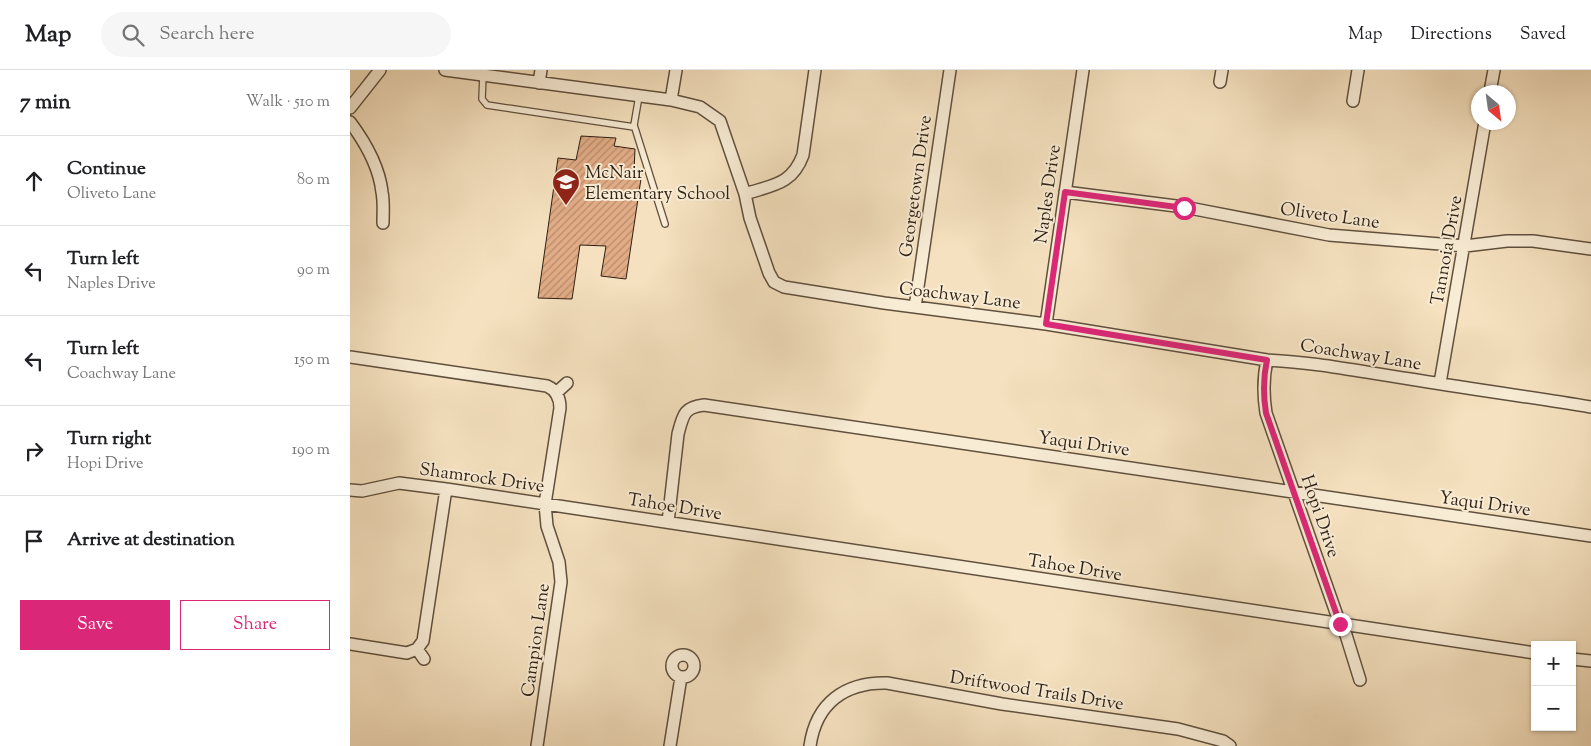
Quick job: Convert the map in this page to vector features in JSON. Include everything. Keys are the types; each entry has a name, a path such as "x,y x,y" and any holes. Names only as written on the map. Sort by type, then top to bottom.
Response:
{"street":[{"path":"350,108 380,70"},
{"name":"Coachway Lane","path":"445,70 671,100 700,107 720,121 745,194 759,246 774,282 784,287 1046,324 1267,360 1323,365 1591,406"},
{"path":"539,83 541,70"},
{"path":"671,100 676,70"},
{"path":"745,194 783,182 792,176 799,166 815,70"},
{"name":"Georgetown Drive","path":"915,307 950,70"},
{"name":"Naples Drive","path":"1046,324 1083,70"},
{"path":"1220,82 1222,70"},
{"path":"1353,101 1358,70"},
{"path":"1491,85 1494,70"},
{"path":"350,122 368,150 380,180 383,194 383,223"},
{"name":"Tannoia Drive","path":"1440,383 1484,130"},
{"name":"Oliveto Lane","path":"1065,192 1184,208 1329,235 1465,246 1508,241 1533,241 1591,249"},
{"path":"350,357 547,386 556,393 567,383"},
{"name":"Hopi Drive","path":"1267,360 1263,393 1266,413 1340,624 1346,635 1360,680"},
{"name":"Campion Lane","path":"537,746 561,582 559,562 547,526 545,504 560,408 559,398 556,393"},
{"name":"Yaqui Drive","path":"668,522 678,434 682,420 686,410 692,406 704,405 1591,536"},
{"name":"Shamrock Drive","path":"350,490 362,491 400,483 610,513"},
{"path":"350,644 407,653 417,649 423,641 446,489"},
{"name":"Tahoe Drive","path":"610,513 1531,652"},
{"path":"417,649 424,659"},
{"path":"1576,660 1591,662"},
{"path":"670,746 681,677"},
{"name":"Driftwood Trails Drive","path":"810,746 812,731 823,710 839,694 861,685 887,683 1002,704 1178,729 1224,741 1230,746"}],"lane":[{"path":"483,75 482,99 487,105 634,126"},
{"path":"639,96 634,126 665,224"}],"building":[{"path":"581,136 616,138 614,146 635,149 634,171 642,172 626,279 601,276 606,246 580,245 572,299 538,298 558,158 576,160"}],"place":[{"name":"McNair Elementary School","path":"566,206"}],"route":[{"path":"1184,208 1065,192 1046,324 1197,347 1267,360 1263,393 1266,413 1340,624"}]}
